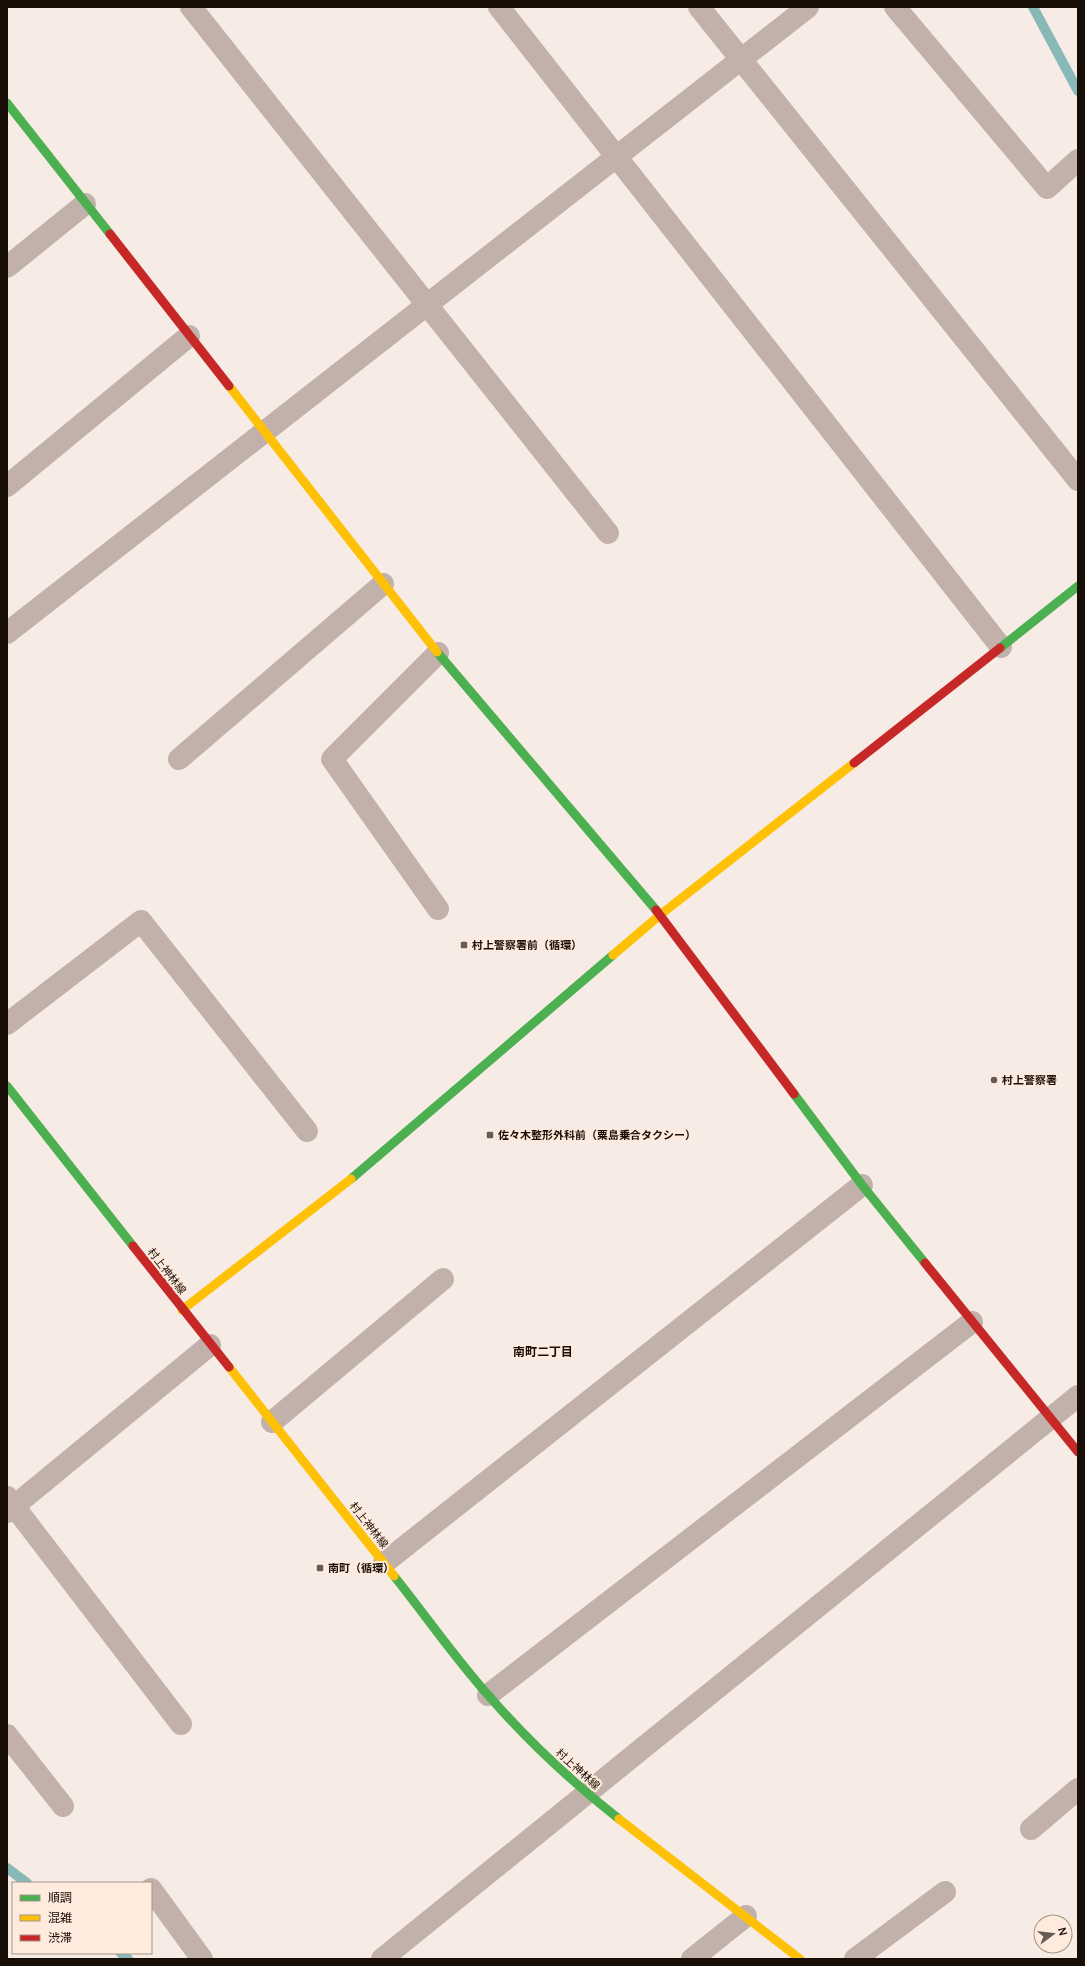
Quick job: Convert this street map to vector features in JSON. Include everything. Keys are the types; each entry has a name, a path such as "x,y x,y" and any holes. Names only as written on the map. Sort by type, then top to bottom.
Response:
{"street":[{"path":"191,7 608,533"},
{"path":"499,7 1001,647"},
{"path":"699,7 1078,480"},
{"path":"7,633 808,7"},
{"path":"895,7 1047,188 1078,160"},
{"path":"7,103 438,653 660,915 862,1185 1078,1452"},
{"path":"7,267 85,204"},
{"path":"7,486 189,336"},
{"path":"179,759 383,584"},
{"path":"182,1310 346,1184 660,915 1078,586"},
{"path":"438,653 332,759 438,909"},
{"path":"7,1024 141,921 307,1131"},
{"name":"村上神林線","path":"7,1086 182,1310 488,1695 534,1744 586,1792 800,1959"},
{"path":"384,1564 862,1185"},
{"path":"272,1422 443,1279"},
{"path":"488,1695 972,1322"},
{"path":"181,1724 9,1505 210,1345"},
{"path":"382,1959 586,1792 1078,1396"},
{"path":"7,1735 14,1757 63,1806"},
{"path":"1031,1829 1078,1790"},
{"path":"152,1890 202,1959"},
{"path":"855,1959 945,1892"},
{"path":"692,1959 746,1916"}],"waterway":[{"path":"1033,7 1078,91"},
{"path":"7,1868 26,1882"},
{"path":"122,1954 128,1959"}],"traffic: fast":[{"path":"7,103 110,234"},
{"path":"1000,648 1078,586"},
{"path":"437,652 656,910"},
{"path":"351,1179 613,955"},
{"path":"7,1086 133,1246"},
{"path":"794,1094 862,1185 925,1263"},
{"path":"394,1576 476,1682 504,1713 551,1760 619,1819"}],"traffic: slow":[{"path":"229,386 437,652"},
{"path":"613,955 660,915 854,763"},
{"path":"182,1310 351,1179"},
{"path":"229,1367 394,1576"},
{"path":"619,1819 800,1959"}],"traffic: jam":[{"path":"110,234 229,386"},
{"path":"854,763 1000,648"},
{"path":"656,910 794,1094"},
{"path":"133,1246 229,1367"},
{"path":"925,1263 1078,1452"}],"place":[{"name":"村上警察署前（循環）","path":"464,945"},
{"name":"村上警察署","path":"994,1080"},
{"name":"佐々木整形外科前（粟島乗合タクシー）","path":"490,1135"},
{"name":"南町（循環）","path":"320,1568"}],"district":[{"name":"南町二丁目","path":"543,1352"}]}
